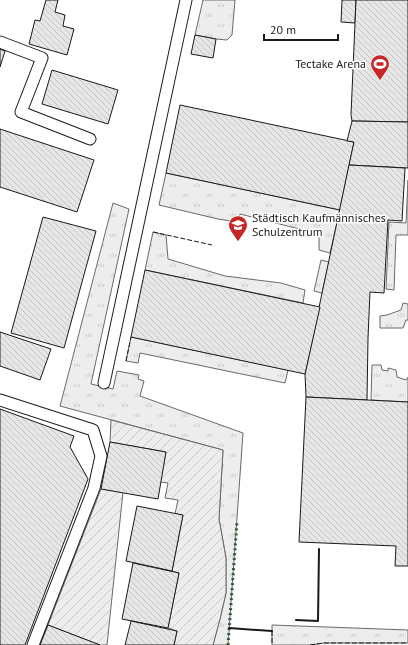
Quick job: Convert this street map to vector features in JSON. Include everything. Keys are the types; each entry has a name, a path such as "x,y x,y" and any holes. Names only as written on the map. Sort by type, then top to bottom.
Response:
{"lane":[{"path":"104,383 186,0"},
{"path":"0,42 42,58 21,112 90,139"},
{"path":"0,400 93,430 101,456 94,488 33,645"}],"green space":[{"path":"203,0 235,0 232,35 227,40 195,35"},
{"path":"166,173 340,210 330,253 319,250 319,234 240,214 238,222 218,219 159,205"},
{"path":"408,180 408,235 396,235 394,290 386,289 389,222 406,223"},
{"path":"113,203 129,209 91,384 113,389 117,371 139,375 138,379 144,381 140,396 243,433 228,645 213,645 226,593 226,558 219,519 223,450 60,406"},
{"path":"153,232 166,235 168,259 225,276 281,283 305,290 303,303 145,270"},
{"path":"321,260 329,262 322,293 314,291"},
{"path":"403,303 408,304 408,320 406,320 403,328 380,328 380,316 401,310"},
{"path":"131,337 288,370 285,383 140,353 138,363 126,361"},
{"path":"372,365 381,365 382,370 388,371 388,368 396,370 397,377 406,380 408,377 408,402 371,400"},
{"path":"111,420 223,450 219,519 226,558 226,593 213,645 174,645 177,631 168,628 179,573 172,571 183,515 175,514 178,500 165,498 168,483 160,482 166,452 110,442"},
{"path":"101,489 123,492 107,645 100,645 48,625"},
{"path":"272,625 408,630 408,643 324,643 310,645 272,645"}],"building":[{"path":"46,0 58,0 55,12 65,15 63,26 74,29 67,55 29,44 35,20 40,21"},
{"path":"342,0 356,0 355,23 341,22"},
{"name":"Tectake Arena","path":"356,0 408,0 408,122 352,121"},
{"path":"195,35 216,39 213,58 191,54"},
{"path":"0,49 5,51 0,67"},
{"path":"52,70 118,90 108,124 42,104"},
{"path":"180,105 354,142 340,210 166,173"},
{"path":"352,121 408,122 408,168 349,165 354,142 347,141"},
{"path":"0,129 94,160 77,212 0,187"},
{"path":"349,165 405,168 402,221 388,220 384,293 370,292 367,400 306,397 305,374"},
{"path":"43,217 96,231 64,348 11,333"},
{"path":"145,270 320,307 305,374 131,337"},
{"path":"0,332 51,349 40,380 0,366"},
{"path":"306,397 408,402 408,566 395,566 396,546 299,542"},
{"path":"0,409 74,436 70,447 88,479 25,645 0,645"},
{"path":"110,442 166,452 158,499 101,489"},
{"path":"137,506 183,515 172,571 126,561"},
{"path":"133,563 179,573 168,628 122,619"},
{"path":"131,621 177,631 174,645 125,645"},
{"path":"48,625 100,645 40,645"}],"hedge":[{"path":"228,645 237,522"}],"fence":[{"path":"153,232 212,245"},
{"path":"126,361 131,337"},
{"path":"272,631 272,645"},
{"path":"310,645 324,643 408,643"}],"wall":[{"path":"296,620 318,621 319,549"},
{"path":"229,628 272,631"}],"place":[{"name":"Tectake Arena","path":"380,81"},
{"name":"Städtisch Kaufmännisches Schulzentrum","path":"238,242"}]}
